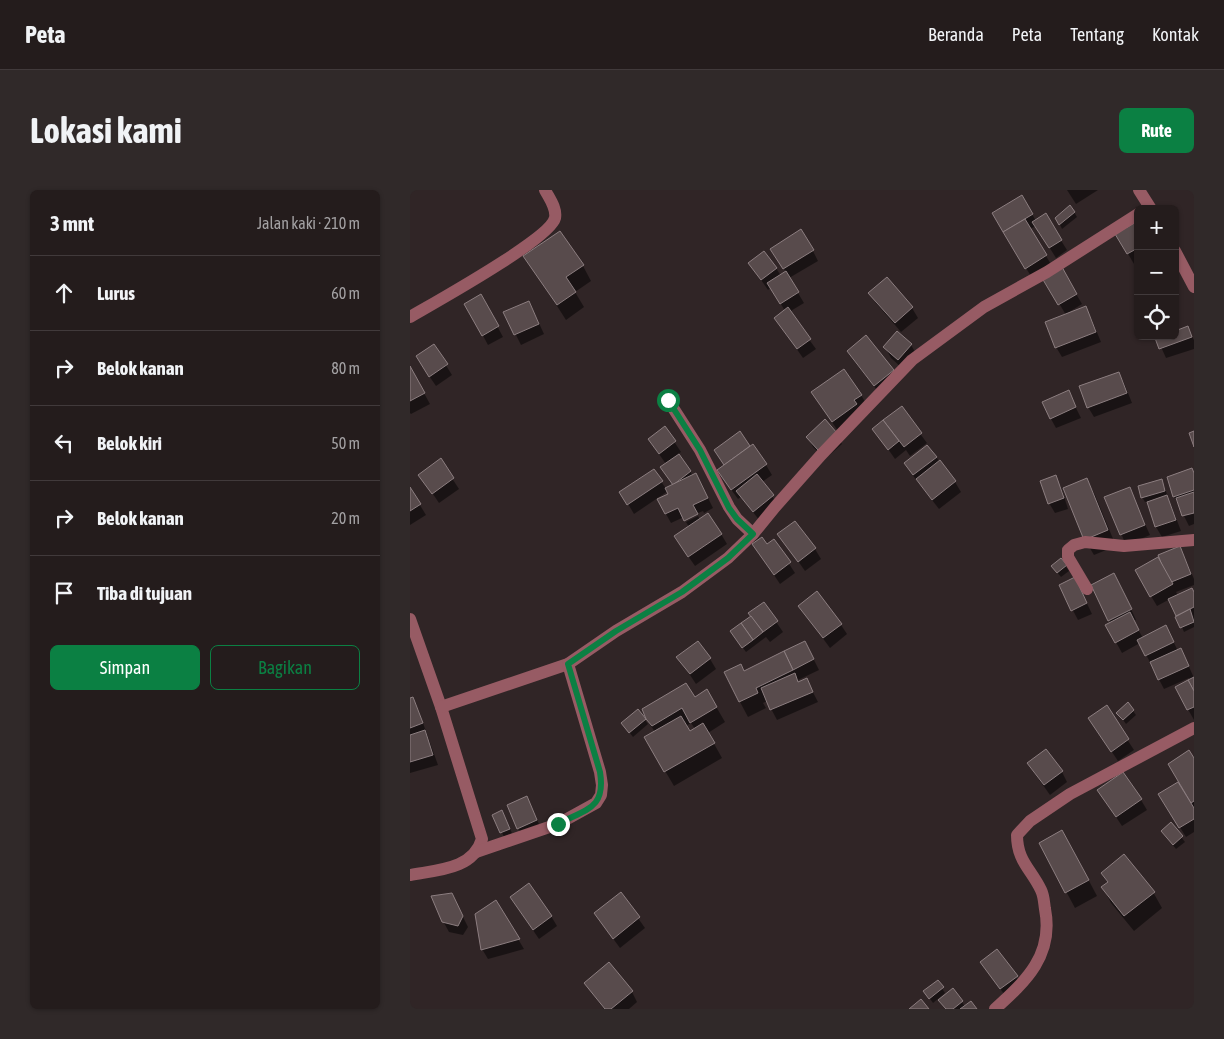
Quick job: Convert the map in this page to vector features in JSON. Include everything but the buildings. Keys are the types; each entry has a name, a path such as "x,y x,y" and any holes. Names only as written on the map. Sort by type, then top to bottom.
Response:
{"street":[{"path":"410,317 509,259 550,227 555,219 556,211 545,190"},
{"path":"1139,190 1147,205"},
{"path":"440,707 568,664 616,631 682,592 728,558 753,534 794,485 912,360 984,308 1047,272 1134,217"},
{"path":"1179,259 1194,287"},
{"path":"668,400 700,450 729,508 737,519 753,534"},
{"path":"1087,588 1068,557 1068,550 1074,545 1085,542 1124,546 1149,545 1194,540"},
{"path":"410,619 482,839 476,852 460,865 410,876"},
{"path":"476,852 558,824 596,803 601,795 600,772 568,664"},
{"path":"995,1009 1020,987 1039,962 1046,941 1048,921 1042,892 1019,855 1017,835 1030,822 1070,794 1194,728"}],"route":[{"path":"558,824 596,803 601,795 602,785 600,772 568,664 616,631 682,592 728,558 753,534 737,519 729,508 700,450 668,400"}]}
